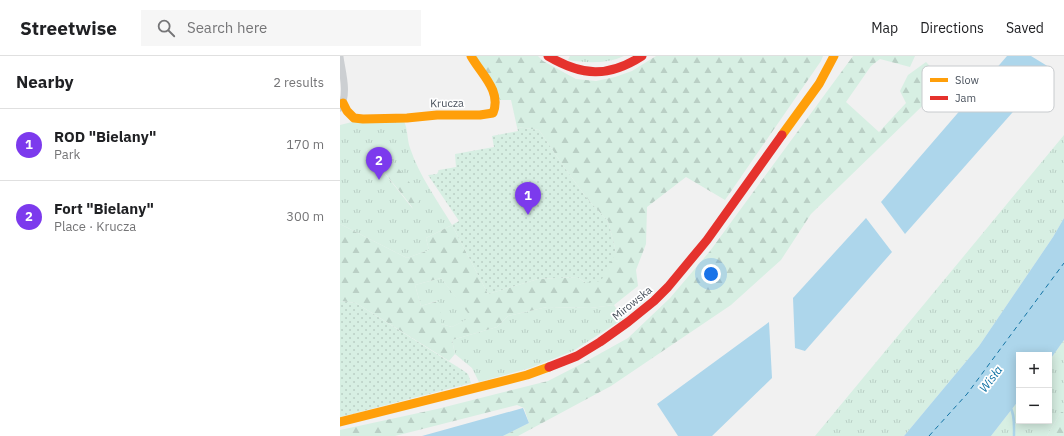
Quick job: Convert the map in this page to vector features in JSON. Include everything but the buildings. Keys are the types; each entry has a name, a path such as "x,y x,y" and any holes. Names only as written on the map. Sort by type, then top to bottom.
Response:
{"main road":[{"name":"Krucza","path":"342,106 354,118 363,119 407,118 437,115 480,115 493,113 497,104 495,95 485,76 471,56"},
{"path":"548,56 564,66 583,72 604,73 624,67 642,56"},
{"name":"Mirowska","path":"340,422 527,375 577,356 628,322 654,301 668,287 707,240 819,84 834,56"}],"street":[{"path":"340,57 345,95 342,106"}],"green space":[{"path":"474,56 538,56 543,61 576,79 596,81 615,77 632,71 656,56 823,56 725,200 686,177 647,207 646,244 636,270 638,286 614,305 590,308 547,307 508,316 497,327 452,340 455,354 449,361 356,303 340,301 340,224 407,258 429,250 426,238 452,225 488,294 538,279 577,277 586,283 616,252 608,221 589,201 539,130 517,127 511,100 500,100","holes":["441,278 471,317 452,327 441,324 441,305 438,301 421,306 415,285"]},
{"path":"570,56 624,56 604,62 582,62 568,60"},
{"path":"853,56 915,56 910,67 880,59 871,66 846,102 879,132 906,103 900,91 908,75 926,62 930,66 922,66 922,106 811,214 781,260 731,305 611,386 518,436 503,436 529,423 524,408 517,405 395,436 340,436 340,430 437,409 548,381 628,338 670,298 710,251"},
{"path":"356,121 404,121 410,148 418,168 452,225 426,238 429,250 407,258 340,224 340,125","holes":["380,145 413,209 366,150"]},
{"path":"517,127 539,130 589,201 608,221 616,252 601,281 586,283 577,277 538,279 488,294 452,225 459,221 428,175 437,174 439,170 456,167 455,154 494,147 492,136 518,131"},
{"path":"1064,135 1064,218 1053,237 979,346 904,436 815,436"},
{"path":"380,145 421,197 414,209 366,150"},
{"path":"441,278 472,317 452,327 441,324 437,301 421,306 415,285"},
{"path":"340,301 356,303 464,371 468,374 471,383 340,417"},
{"path":"614,305 623,319 573,351 530,368 479,382 472,368 455,354 452,340 497,327 508,316 547,307 590,308"},
{"path":"1064,340 1064,412 1061,412 1047,436 991,436 1016,404 1016,424 1052,424 1052,357"},
{"path":"1061,412 1064,412 1064,436 1047,436"}],"water":[{"path":"1007,56 1031,56 1047,66 998,66"},
{"path":"959,112 1013,112 905,234 881,202"},
{"path":"866,218 892,252 805,351 795,348 793,298"},
{"name":"Wisła","path":"1064,218 1064,340 1052,357 1052,352 1016,352 1016,404 991,436 904,436 979,346 1053,237"},
{"path":"769,322 772,378 712,436 678,436 657,404"},
{"path":"523,408 529,423 503,436 422,436"}],"waterway":[{"path":"1010,407 1013,417 1014,436"}],"ferry route":[{"path":"929,436 967,394 1064,263"}],"traffic: slow":[{"path":"343,103 347,111 354,118 363,119 407,118 437,115 480,115 493,113 495,105 493,90 471,56"},
{"path":"782,135 819,84 834,56"},
{"path":"340,422 527,375 549,367"}],"traffic: jam":[{"path":"548,56 572,68 595,72 618,68 642,56"},
{"path":"549,367 577,356 600,342 654,301 668,287 707,240 782,135"}],"place":[{"name":"Fort \"Bielany\"","path":"379,180"},
{"name":"ROD \"Bielany\"","path":"528,215"}]}
